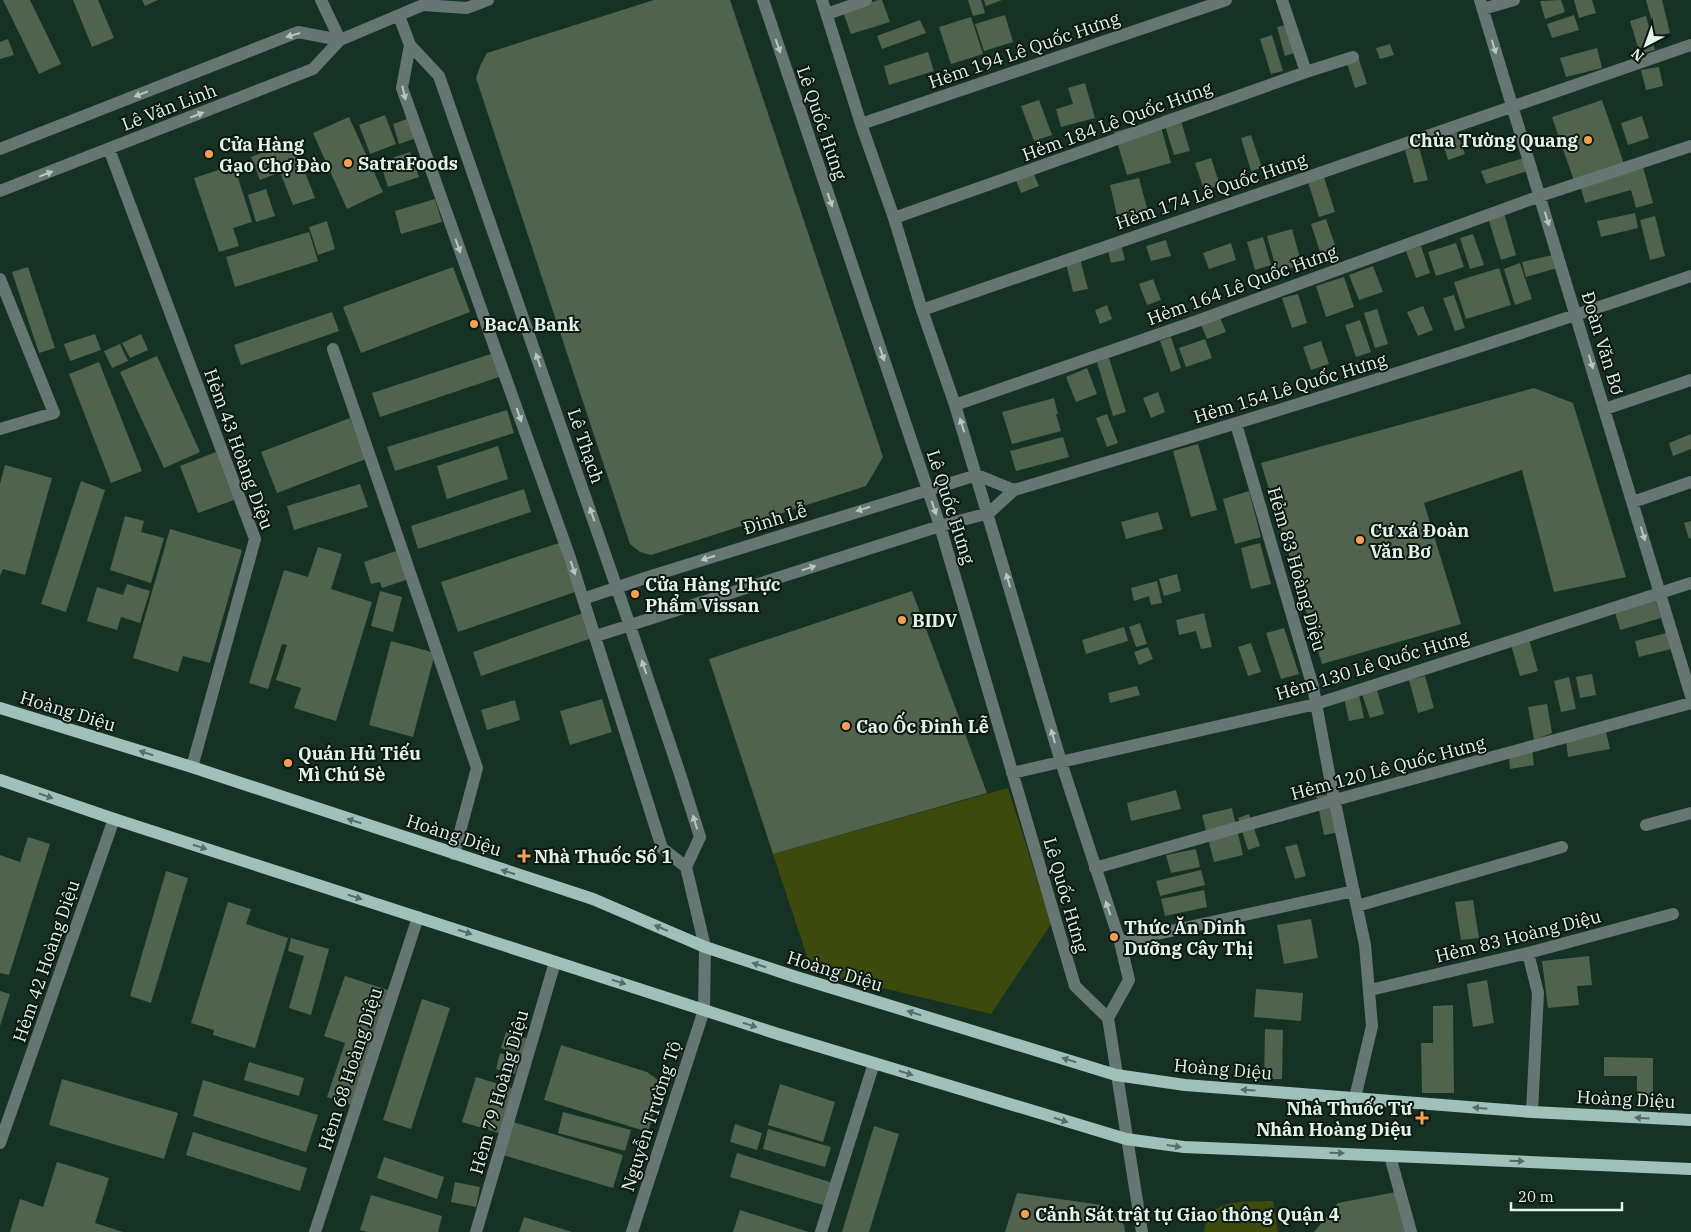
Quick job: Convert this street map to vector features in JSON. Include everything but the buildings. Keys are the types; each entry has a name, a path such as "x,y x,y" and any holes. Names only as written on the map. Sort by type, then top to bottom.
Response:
{"main road":[{"name":"Hoàng Diệu","path":"0,708 192,767 593,899 705,947 793,976 1116,1075 1185,1085 1532,1112 1691,1120"},
{"path":"0,780 114,819 704,1010 1126,1139 1184,1147 1691,1169"}],"street":[{"path":"322,0 340,40"},
{"name":"Lê Văn Linh","path":"0,191 312,69 340,40 399,16 425,3 467,8 488,0"},
{"name":"Lê Quốc Hưng","path":"763,0 940,526 1074,986 1108,1018 1129,980 1120,942 1060,762 956,405 922,310 894,218 861,124 822,0"},
{"path":"827,14 866,0"},
{"name":"Hẻm 194 Lê Quốc Hưng","path":"861,124 1226,0"},
{"path":"1282,0 1306,72"},
{"path":"1481,5 1514,0"},
{"name":"Đoàn Văn Bơ","path":"1481,5 1691,696"},
{"name":"Lê Thạch","path":"399,16 410,45 438,76 618,588 700,837 686,867"},
{"name":"Lê Văn Linh","path":"0,149 298,32 340,40"},
{"path":"410,45 402,88 566,546 662,848 686,867 705,947"},
{"name":"Hẻm 174 Lê Quốc Hưng","path":"922,310 1691,45"},
{"name":"Hẻm 184 Lê Quốc Hưng","path":"894,218 1353,57"},
{"name":"Hẻm 164 Lê Quốc Hưng","path":"956,405 1197,321 1540,196 1691,146"},
{"name":"Hẻm 43 Hoàng Diệu","path":"109,149 255,539 192,767"},
{"name":"Hẻm 154 Lê Quốc Hưng","path":"988,513 1014,490 1236,424 1576,315 1691,276"},
{"path":"0,279 54,413 0,429"},
{"path":"333,349 476,768 454,854"},
{"path":"1605,409 1691,380"},
{"name":"Hẻm 83 Hoàng Diệu","path":"1236,424 1314,688 1365,945 1372,1026 1355,1098"},
{"path":"977,475 1014,490"},
{"name":"Ðinh Lễ","path":"583,599 977,475"},
{"path":"1633,502 1691,482"},
{"path":"596,636 940,526 988,513"},
{"name":"Hẻm 130 Lê Quốc Hưng","path":"1012,773 1316,704 1691,582"},
{"name":"Hẻm 120 Lê Quốc Hưng","path":"1095,868 1335,800 1691,703"},
{"path":"1646,825 1691,813"},
{"name":"Hẻm 42 Hoàng Diệu","path":"0,1143 114,819"},
{"path":"1357,906 1562,847"},
{"path":"1120,942 1354,891"},
{"name":"Hẻm 83 Hoàng Diệu","path":"1370,990 1528,954 1673,914"},
{"name":"Hẻm 68 Hoàng Diệu","path":"315,1232 418,917"},
{"name":"Nguyễn Trường Tộ","path":"632,1232 704,1010 705,947"},
{"path":"1528,954 1538,993 1532,1112"},
{"name":"Hẻm 79 Hoàng Diệu","path":"476,1232 556,962"},
{"path":"1108,1018 1142,1232"},
{"path":"821,1232 874,1063"},
{"path":"1390,1156 1411,1232"}],"green space":[{"path":"1008,788 1051,924 991,1014 812,971 773,854"},
{"path":"1273,1201 1278,1232 1204,1232 1207,1221 1212,1213 1220,1207 1240,1202"}],"place":[{"name":"Chùa Tường Quang","path":"1588,140"},
{"name":"Cửa Hàng Gạo Chợ Đào","path":"209,154"},
{"name":"SatraFoods","path":"348,163"},
{"name":"BacA Bank","path":"474,324"},
{"name":"Cư xá Đoàn Văn Bơ","path":"1360,540"},
{"name":"Cửa Hàng Thực Phẩm Vissan","path":"635,594"},
{"name":"BIDV","path":"902,620"},
{"name":"Cao Ốc Đinh Lễ","path":"846,726"},
{"name":"Quán Hủ Tiếu Mì Chú Sè","path":"288,763"},
{"name":"Nhà Thuốc Số 1","path":"524,856"},
{"name":"Thức Ăn Dinh Dưỡng Cây Thị","path":"1114,937"},
{"name":"Nhà Thuốc Tư Nhân Hoàng Diệu","path":"1422,1118"},
{"name":"Cảnh Sát trật tự Giao thông Quận 4","path":"1025,1214"}]}
